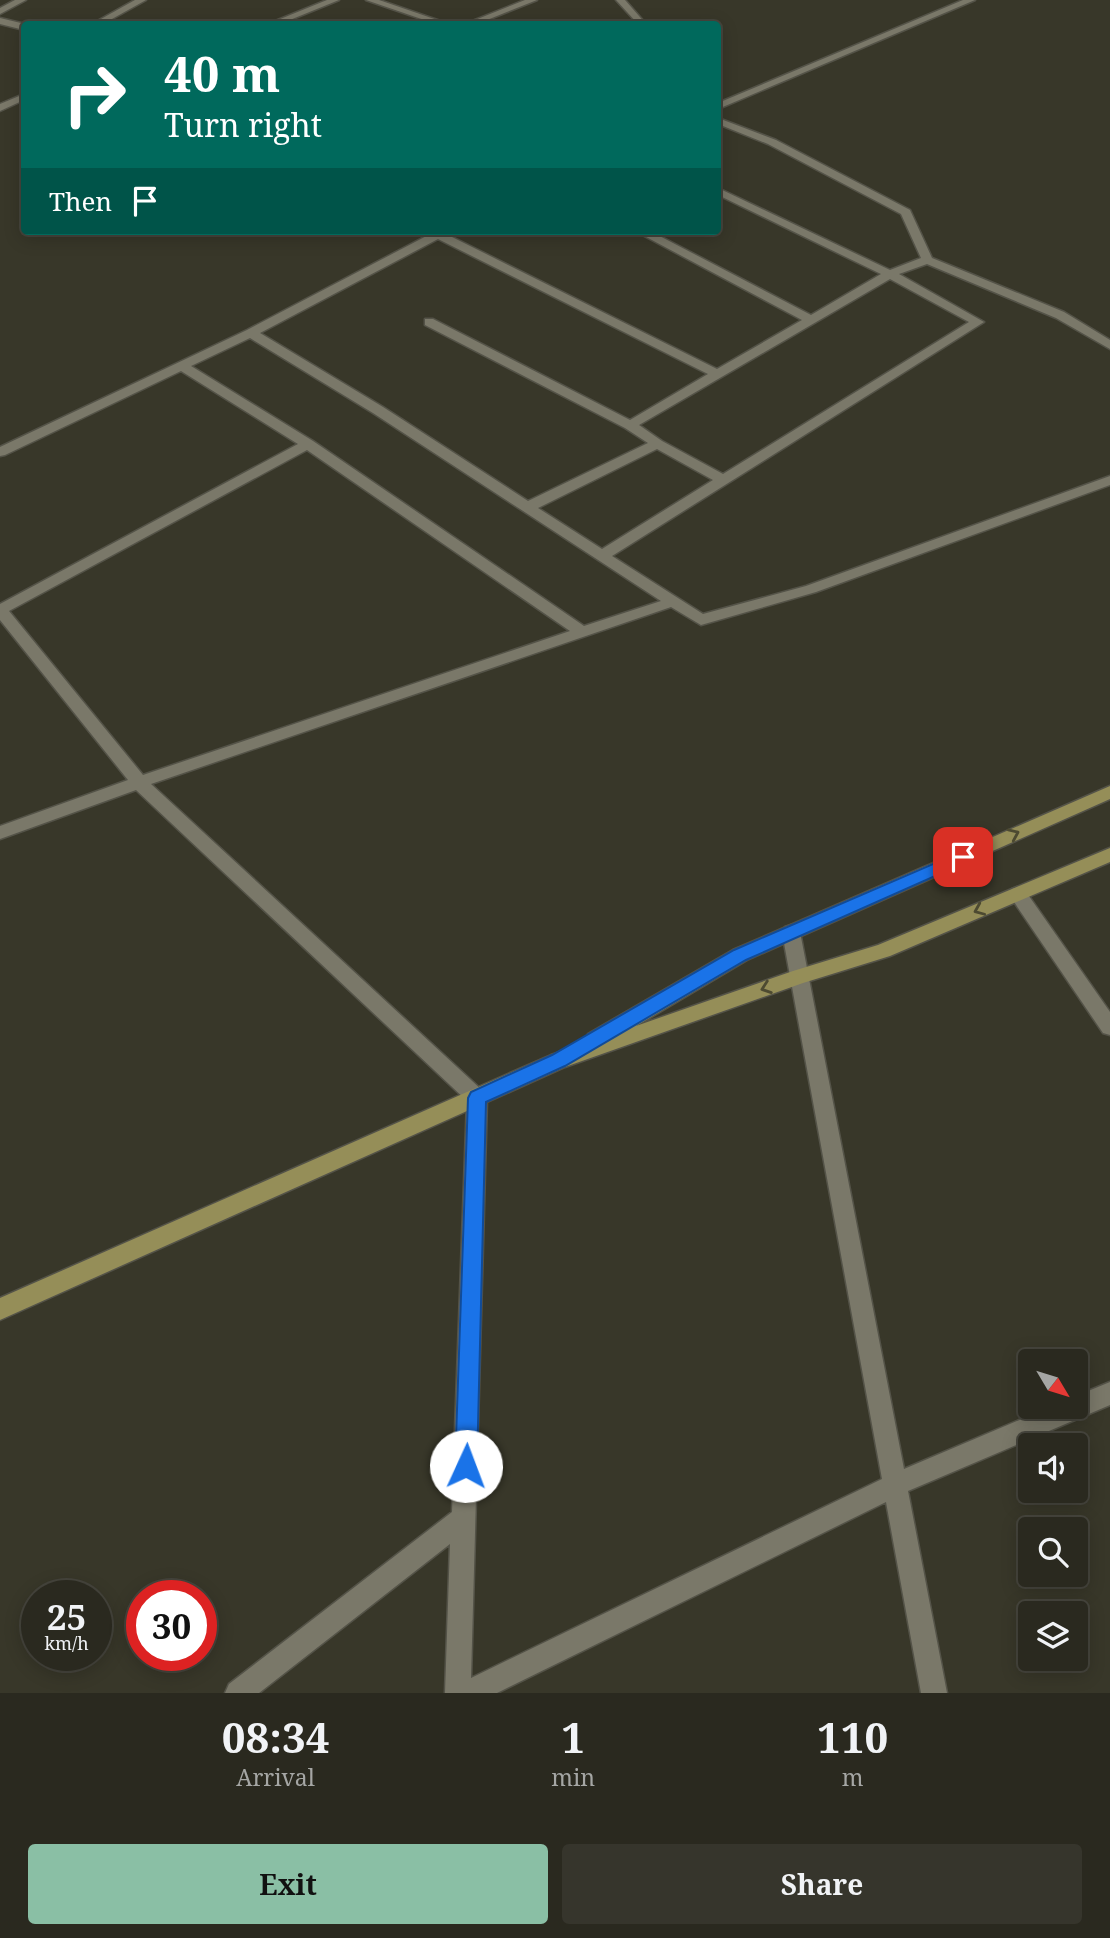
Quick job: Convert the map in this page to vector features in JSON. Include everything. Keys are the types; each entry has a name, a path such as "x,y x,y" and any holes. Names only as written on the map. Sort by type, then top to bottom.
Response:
{"main road":[{"path":"558,1061 740,955 1110,792"},
{"path":"0,1309 558,1061 800,976 883,951 1110,855"}],"street":[{"path":"0,11 22,0"},
{"path":"103,21 142,0"},
{"path":"281,21 335,0"},
{"path":"370,0 435,21"},
{"path":"478,21 533,0"},
{"path":"620,0 639,21"},
{"path":"721,105 971,0"},
{"path":"0,21 21,26"},
{"path":"0,108 21,98"},
{"path":"721,122 772,142 906,212 927,260"},
{"path":"601,556 978,322 890,274 721,192"},
{"path":"0,452 251,333 437,235"},
{"path":"445,235 718,374"},
{"path":"648,235 811,320"},
{"path":"630,425 890,274 927,260 1060,315 1110,345"},
{"path":"429,322 630,425 657,444 723,480"},
{"path":"251,333 378,411 701,620 811,589 1110,480"},
{"path":"181,366 308,444 582,632"},
{"path":"308,444 0,610 149,794 477,1098 458,1693"},
{"path":"526,508 657,444"},
{"path":"0,833 139,782 672,602"},
{"path":"1018,894 1110,1027"},
{"path":"791,932 934,1693"},
{"path":"469,1693 895,1485 1110,1393"},
{"path":"238,1693 464,1518"}],"route":[{"path":"466,1466 477,1098 558,1061 740,955 963,857"}]}
